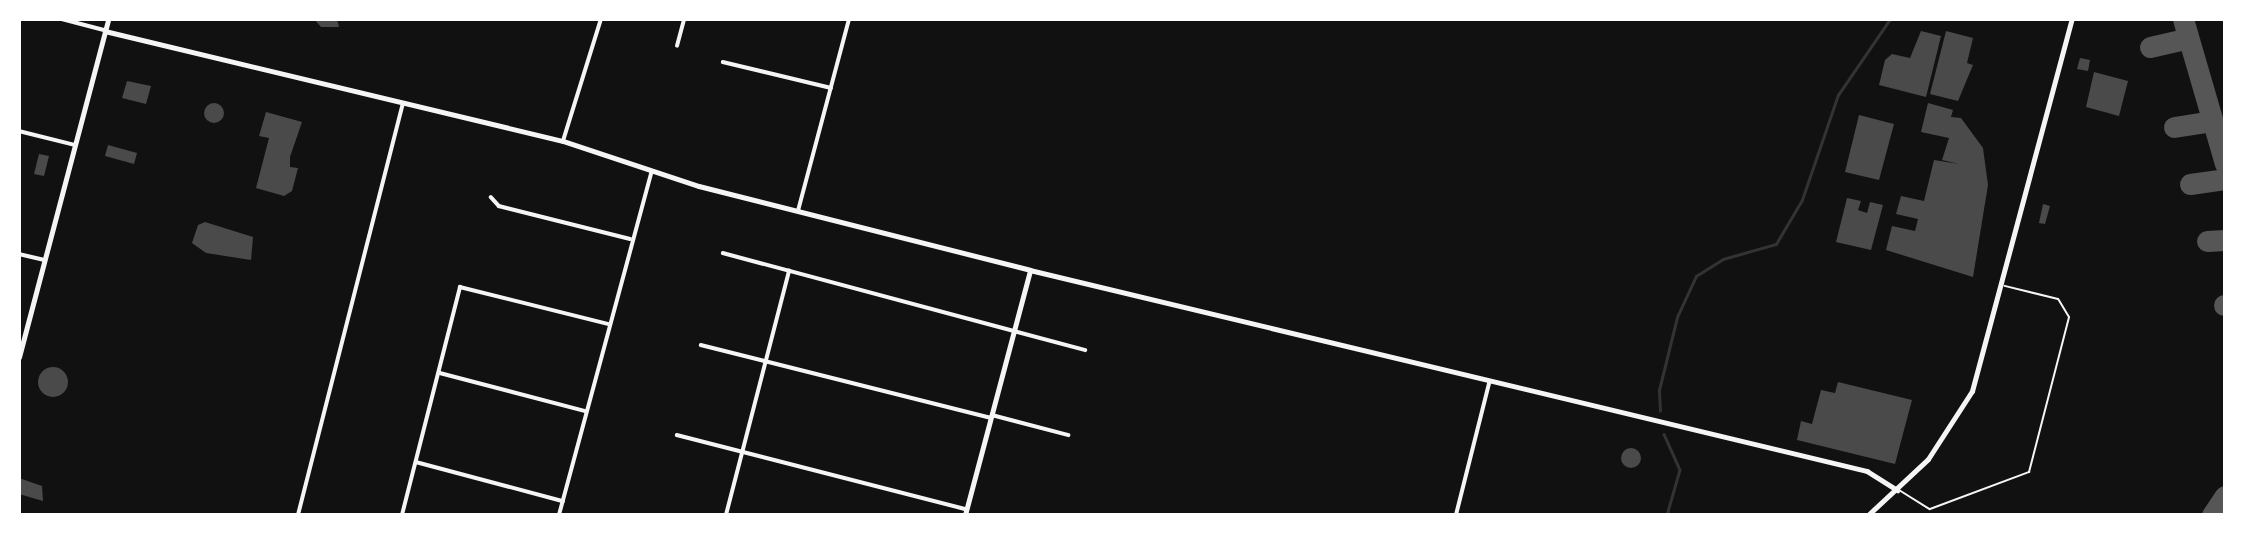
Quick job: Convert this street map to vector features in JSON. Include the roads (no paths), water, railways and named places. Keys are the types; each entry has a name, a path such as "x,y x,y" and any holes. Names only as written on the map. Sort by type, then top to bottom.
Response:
{"main road":[{"path":"19,357 108,19"},
{"path":"1868,515 1898,490 1928,458 1972,391 2005,286 2072,20"}],"street":[{"path":"62,19 564,141 651,173 1030,270 1489,384 1867,471 1898,490"},
{"path":"564,141 601,19"},
{"path":"677,46 684,19"},
{"path":"798,211 849,19"},
{"path":"723,62 831,88"},
{"path":"298,515 403,104"},
{"path":"19,131 76,145"},
{"path":"559,515 630,239 651,173"},
{"path":"491,197 499,206 630,239"},
{"path":"723,253 1085,350"},
{"path":"19,254 45,261"},
{"path":"677,435 965,512 1030,270"},
{"path":"726,515 789,271"},
{"path":"402,515 460,287 608,324"},
{"path":"701,345 1068,435"},
{"path":"440,373 585,411"},
{"path":"1456,515 1489,384"},
{"path":"416,462 563,500"}],"lane":[{"path":"1898,490 1930,509 2029,472 2069,317 2058,299 2005,286"}],"waterway":[{"path":"1660,411 1659,390 1677,317 1696,276 1723,259 1776,244 1802,200 1838,95 1890,19"},
{"path":"1664,434 1680,470 1667,515"}]}
